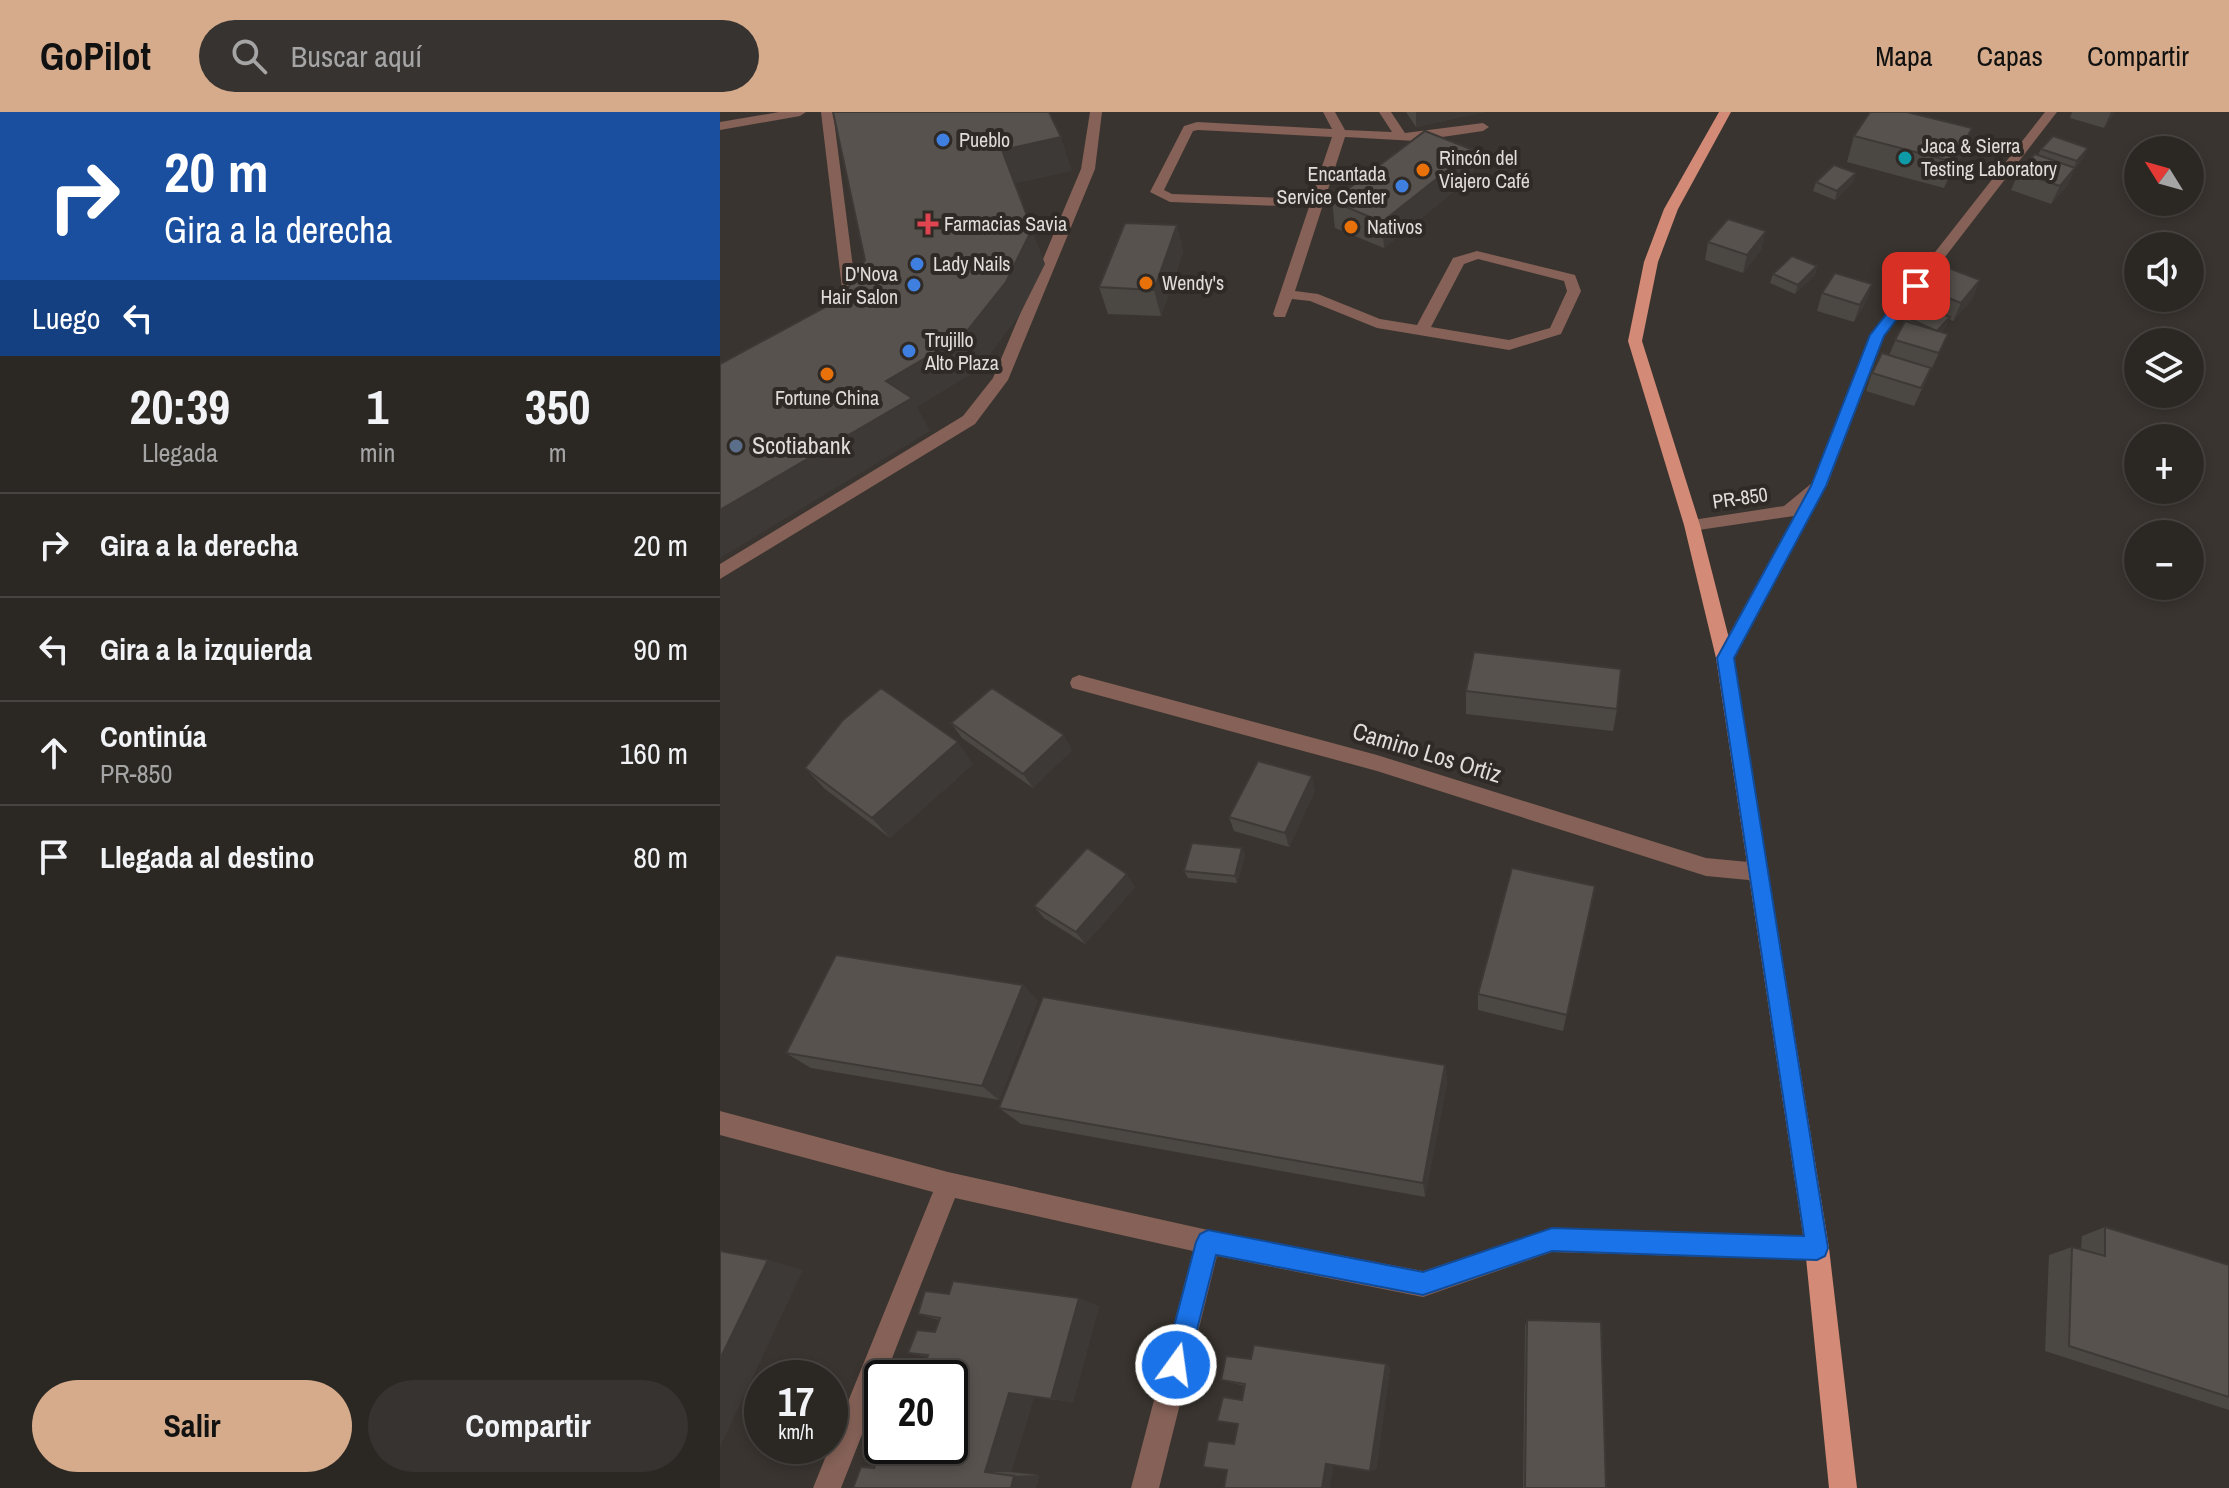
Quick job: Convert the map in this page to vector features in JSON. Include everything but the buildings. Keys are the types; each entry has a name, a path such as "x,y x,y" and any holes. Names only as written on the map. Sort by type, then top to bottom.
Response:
{"main road":[{"path":"1725,112 1671,209 1651,262 1635,341 1692,525 1725,658 1817,1248 1843,1488"}],"street":[{"path":"720,126 800,112"},
{"path":"827,112 853,320 850,327"},
{"path":"720,572 969,420 1000,380 1083,183 1096,112"},
{"path":"1280,314 1340,132 1329,112"},
{"path":"1385,112 1401,136"},
{"name":"PR-850","path":"1692,525 1789,511 1819,486 1877,335 2051,112"},
{"path":"1317,203 1170,198 1157,192 1188,129 1197,126 1415,137 1483,127"},
{"path":"1286,294 1313,297 1377,323 1509,345 1556,331 1574,291 1570,278 1477,255 1468,256 1458,261 1422,330"},
{"path":"1725,658 1819,486"},
{"name":"Camino Los Ortiz","path":"1079,683 1377,763 1706,867 1759,872"},
{"path":"720,1123 948,1184 1208,1242 1423,1284 1552,1240 1817,1248"},
{"path":"827,1488 948,1184"},
{"path":"1145,1488 1208,1242"}],"place":[{"name":"Pueblo","path":"943,140"},
{"name":"Jaca & Sierra Testing Laboratory","path":"1905,158"},
{"name":"Rincón del Viajero Café","path":"1423,170"},
{"name":"Encantada Service Center","path":"1402,186"},
{"name":"Farmacias Savia","path":"928,224"},
{"name":"Nativos","path":"1351,227"},
{"name":"Lady Nails","path":"917,264"},
{"name":"Wendy's","path":"1146,283"},
{"name":"D'Nova Hair Salon","path":"914,285"},
{"name":"Trujillo Alto Plaza","path":"909,351"},
{"name":"Fortune China","path":"827,374"},
{"name":"Scotiabank","path":"736,446"}],"route":[{"path":"1176,1365 1208,1242 1423,1284 1552,1240 1817,1248 1725,658 1819,486 1877,335 1916,286"}]}
